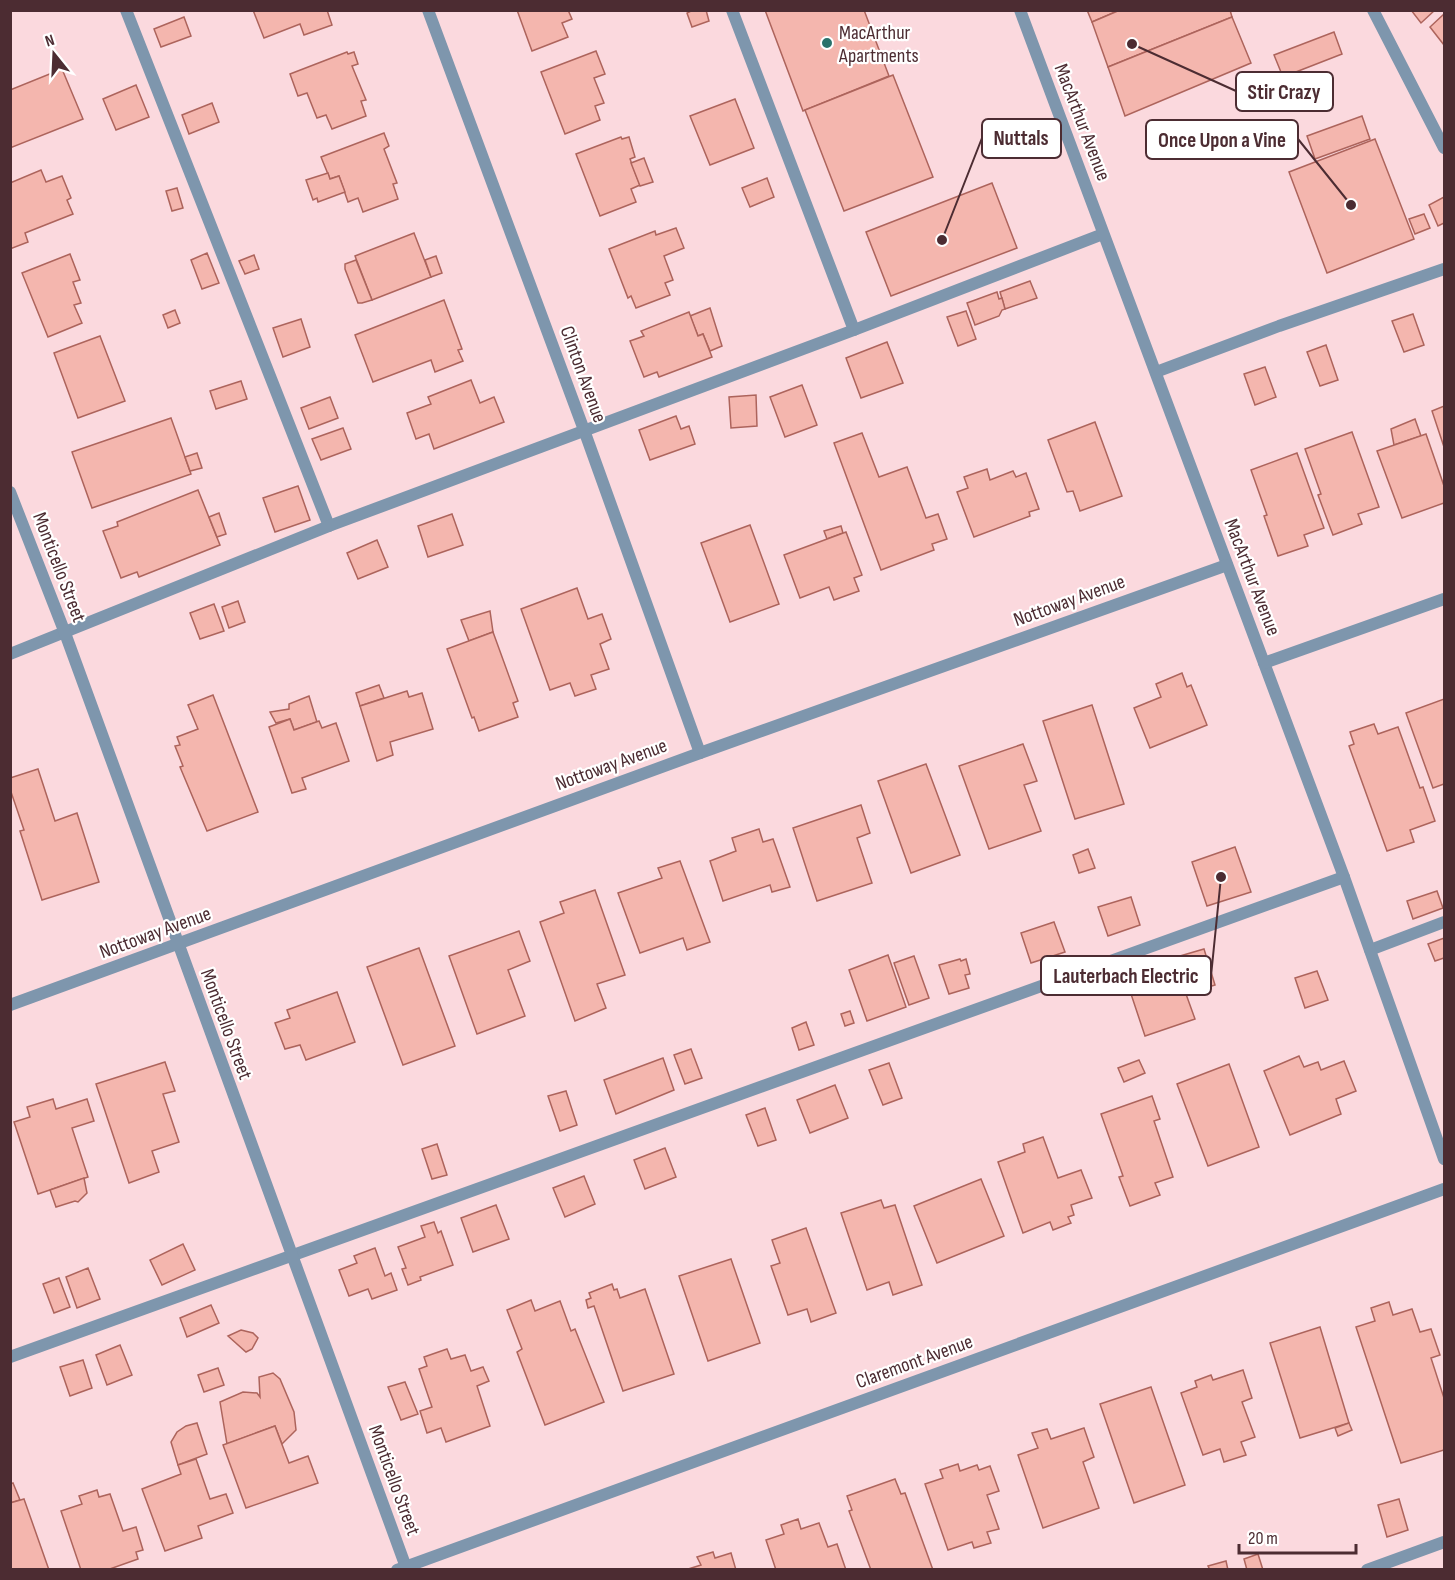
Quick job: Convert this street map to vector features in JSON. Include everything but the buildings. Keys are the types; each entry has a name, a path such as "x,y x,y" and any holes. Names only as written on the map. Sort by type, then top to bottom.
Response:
{"street":[{"path":"126,10 329,526"},
{"name":"Clinton Avenue","path":"428,10 584,430 700,753"},
{"path":"732,10 854,330"},
{"name":"MacArthur Avenue","path":"1020,10 1344,877 1444,1159"},
{"path":"1373,10 1444,148"},
{"path":"10,654 329,526 854,330 1103,234"},
{"path":"1156,372 1279,326 1444,269"},
{"name":"Monticello Street","path":"10,492 65,633 292,1255 403,1568"},
{"name":"Nottoway Avenue","path":"10,1005 700,753 1227,565"},
{"path":"1264,663 1444,599"},
{"path":"10,1357 1344,877"},
{"path":"1370,950 1444,922"},
{"name":"Claremont Avenue","path":"403,1568 1444,1189"},
{"path":"1367,1569 1444,1542"}],"place":[{"name":"MacArthur Apartments","path":"827,43"},
{"name":"Stir Crazy","path":"1132,44"},
{"name":"Once Upon a Vine","path":"1351,205"},
{"name":"Nuttals","path":"942,240"},
{"name":"Lauterbach Electric","path":"1221,877"}]}
